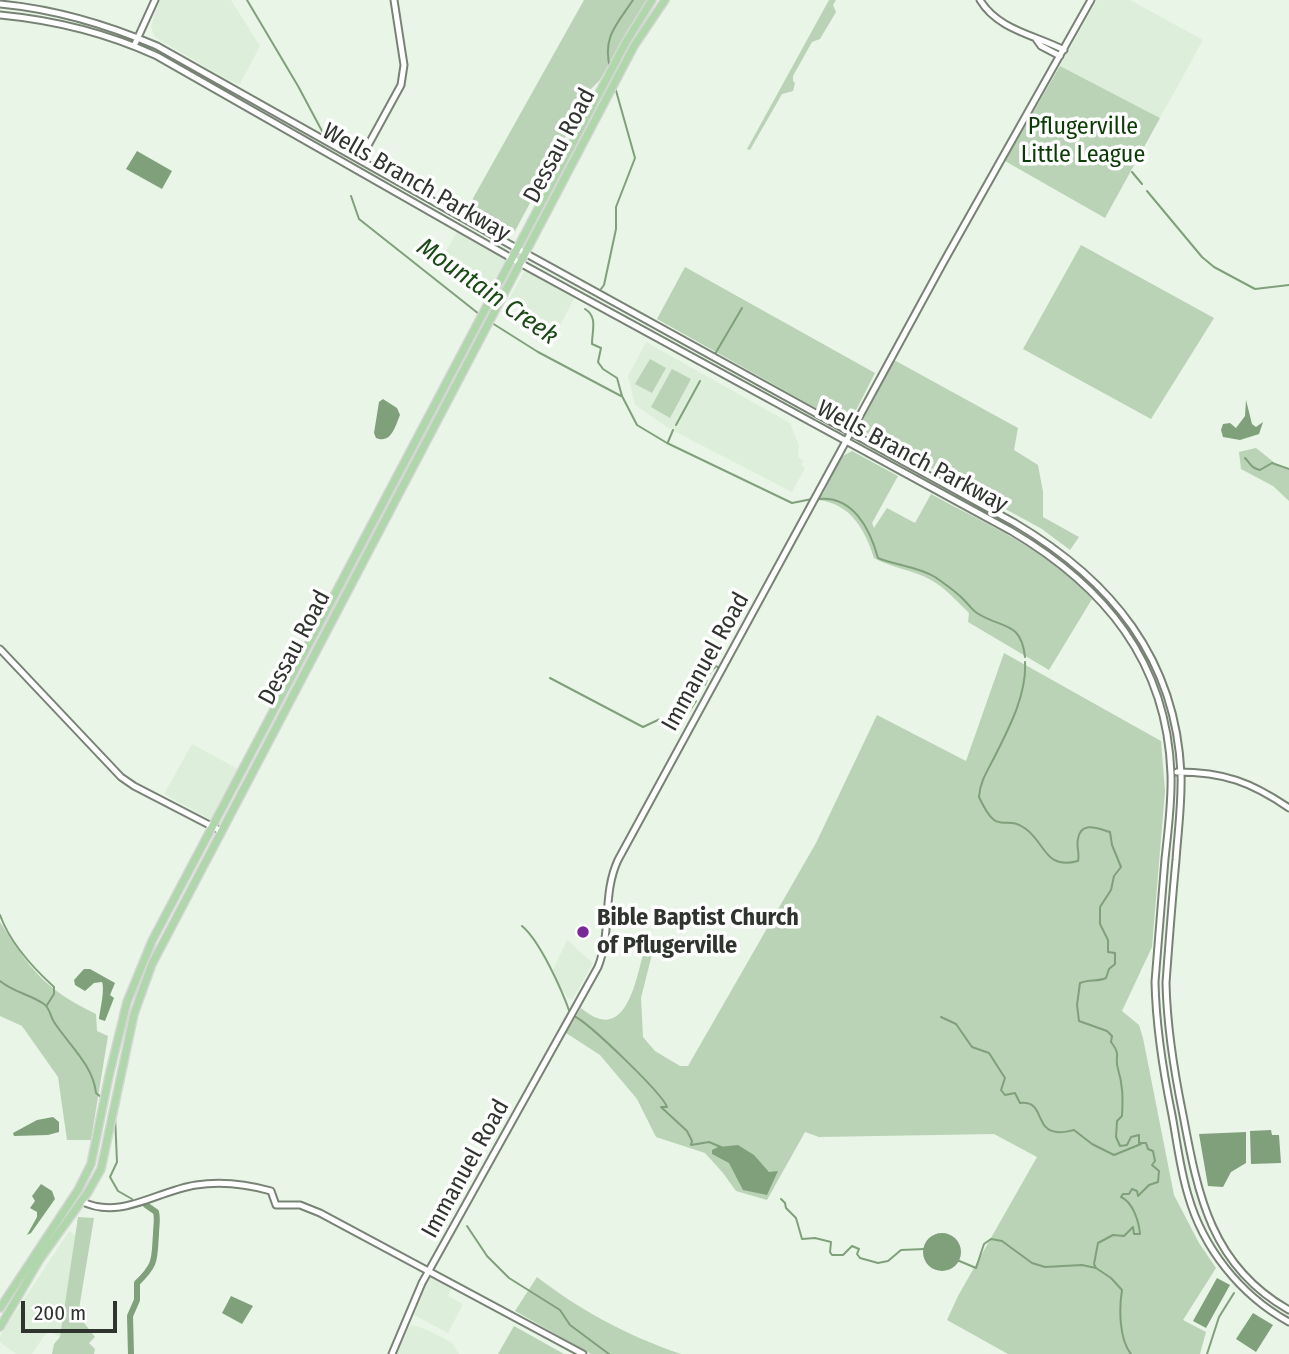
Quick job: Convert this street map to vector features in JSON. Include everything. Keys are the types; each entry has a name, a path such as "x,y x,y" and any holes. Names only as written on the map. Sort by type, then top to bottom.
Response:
{"main road":[{"name":"Dessau Road","path":"0,1308 85,1179 92,1164 127,1002 152,941 626,41 652,0"},
{"name":"Dessau Road","path":"0,1327 40,1259 100,1170 134,1014 152,964 634,46 665,0"},
{"path":"626,41 634,46"}],"street":[{"path":"134,46 155,0"},
{"path":"355,169 401,85 404,65 394,0"},
{"path":"980,0 997,19 1064,50"},
{"name":"Immanuel Road","path":"392,1354 429,1269 593,978 604,951 609,885 618,860 999,162 1091,0"},
{"name":"Wells Branch Parkway","path":"0,4 75,19 138,37 179,57 576,282 1049,543 1086,572 1108,594 1143,643 1156,669 1172,717 1181,772 1166,1012 1172,1062 1192,1166 1203,1207 1225,1249 1253,1283 1289,1310"},
{"name":"Wells Branch Parkway","path":"0,15 50,23 134,46 178,68 520,263 1011,531 1043,550 1080,579 1117,620 1135,648 1148,673 1164,719 1171,772 1155,982 1156,1013 1162,1064 1188,1194 1200,1227 1222,1263 1245,1290 1289,1322"},
{"path":"1036,39 1041,46 1060,56"},
{"path":"462,229 467,220"},
{"path":"571,291 576,282"},
{"path":"645,331 650,322"},
{"path":"709,366 714,358"},
{"path":"0,649 121,777 221,831"},
{"path":"1171,772 1204,772 1232,777 1289,808"},
{"path":"81,1201 90,1206 116,1209 187,1186 209,1184 248,1185 271,1191 276,1205 291,1203 307,1207 429,1269 583,1354"}],"shaded area":[{"path":"159,0 231,0 260,46 240,84 228,80 155,37 151,27"},
{"path":"1097,0 1130,0 1203,40 1160,118 1060,66"},
{"path":"137,151 172,171 162,189 126,169"},
{"path":"457,232 506,260 489,289 440,262"},
{"path":"525,270 575,297 558,329 508,301"},
{"path":"646,342 790,423 799,445 798,457 804,461 801,465 805,468 792,492 670,429 635,405 628,376"},
{"path":"383,399 397,408 400,415 389,437 381,439 376,438 374,433 379,402"},
{"path":"1246,400 1252,424 1256,427 1263,422 1259,434 1240,440 1223,437 1223,424 1230,423 1236,428 1245,416"},
{"path":"192,744 238,769 211,820 164,794"},
{"path":"567,940 593,963 572,1000 567,997 552,972"},
{"path":"84,969 90,969 115,983 110,995 114,998 105,1021 99,1019 102,982 94,983 85,991 75,985 74,980"},
{"path":"53,1117 59,1122 59,1132 14,1136 13,1133 37,1120"},
{"path":"1271,1130 1272,1135 1279,1135 1281,1163 1251,1164 1250,1131"},
{"path":"1246,1132 1246,1163 1231,1172 1223,1187 1208,1186 1199,1134"},
{"path":"738,1145 754,1155 769,1172 778,1171 767,1195 743,1190 729,1163 712,1154 712,1150 718,1147"},
{"path":"41,1184 52,1191 55,1199 27,1235 37,1217 37,1212 30,1208 35,1201 32,1196"},
{"path":"69,1231 76,1236 60,1337 48,1330 32,1354 16,1354 0,1342 0,1336"},
{"path":"942,1233 955,1239 961,1252 955,1265 942,1271 929,1265 923,1252 929,1239"},
{"path":"430,1276 452,1287 448,1296 463,1304 448,1333 414,1315 421,1292"},
{"path":"1217,1278 1230,1285 1206,1328 1193,1321"},
{"path":"231,1296 253,1306 242,1324 222,1313"},
{"path":"1253,1313 1273,1325 1256,1352 1236,1339"},
{"path":"413,1325 451,1342 459,1354 397,1354 409,1327"}],"green space":[{"path":"584,0 647,0 600,80 591,89 515,231 509,234 489,224 474,208 467,209"},
{"path":"829,0 836,0 833,5 836,12 820,39 812,42 793,76 793,91 782,94 750,150 747,149"},
{"name":"Pflugerville Little League","path":"1060,66 1160,118 1105,218 1005,161"},
{"path":"1081,245 1214,318 1151,419 1023,349"},
{"path":"685,267 875,373 848,426 657,319"},
{"path":"650,359 666,368 652,393 635,384"},
{"path":"894,360 1018,428 1014,450 1038,465 1043,492 1043,517 1079,537 1070,550 1042,529 863,431 861,423"},
{"path":"672,369 691,379 670,418 651,407"},
{"path":"1256,448 1280,467 1289,470 1289,501 1273,486 1241,469 1239,452"},
{"path":"852,451 898,476 872,523 874,528 887,508 915,523 931,494 1037,552 1057,566 1092,599 1049,670 968,622 969,613 936,583 874,558 861,528 848,512 829,502 817,500 820,494 823,494 841,457"},
{"path":"1004,653 1161,741 1165,791 1152,947 1122,1011 1139,1025 1143,1038 1174,1195 1199,1243 1216,1268 1183,1320 1206,1332 1200,1354 1008,1354 947,1320 1037,1157 994,1134 819,1137 805,1132 767,1200 736,1191 705,1153 656,1137 637,1099 600,1055 566,1033 581,1008 597,1018 609,1019 619,1014 633,990 645,947 652,954 641,998 643,1037 655,1051 680,1066 688,1066 816,843 877,715 966,761"},
{"path":"0,922 20,953 40,976 63,996 96,1014 97,1031 108,1036 91,1140 67,1140 58,1077 22,1026 0,1016"},
{"path":"78,1217 94,1218 78,1315 95,1337 89,1343 95,1349 94,1354 52,1354 54,1344 60,1337"},
{"path":"537,1277 606,1321 681,1354 591,1354 515,1311"},
{"path":"514,1326 564,1354 498,1354"}],"waterway":[{"name":"Mountain Creek","path":"247,0 322,131"},
{"path":"610,68 608,48 612,31 633,0"},
{"path":"601,289 616,229 616,207 635,158 615,87"},
{"path":"1132,172 1142,184"},
{"path":"1147,191 1202,257 1214,267 1255,289 1289,285"},
{"name":"Mountain Creek","path":"351,196 359,219 479,314"},
{"path":"715,354 742,308"},
{"path":"585,309 593,320 592,344 601,348 598,362 603,369 617,378 622,396 637,425 667,443 792,503 812,499"},
{"name":"Mountain Creek","path":"492,323 538,352 621,396"},
{"path":"676,425 700,381"},
{"path":"668,442 673,430"},
{"path":"1245,458 1260,470 1272,463 1289,469"},
{"path":"818,499 841,502 850,508 865,526 878,558 935,577 958,594 975,612 1014,631 1023,645 1025,657"},
{"path":"1025,662 1023,686 1016,710 985,776 979,797 992,818 997,822 1012,823 1026,829 1047,854 1059,862 1078,861 1078,842 1083,829 1091,827 1110,832 1121,867 1100,907 1100,924 1108,940 1108,952 1115,953 1115,964 1109,969 1106,978 1080,983 1077,1005 1079,1021 1107,1031 1112,1036 1122,1092 1122,1116 1117,1121 1116,1137 1120,1146 1127,1145 1131,1137 1139,1135 1139,1143 1146,1143 1148,1149 1153,1151 1155,1161 1152,1165 1159,1171 1158,1182 1149,1185 1138,1196 1137,1191 1132,1189 1129,1194 1123,1194 1121,1197 1132,1208 1140,1234 1134,1234 1133,1227 1124,1236 1113,1235 1098,1243 1094,1264 1122,1290 1122,1332 1131,1354"},
{"path":"705,685 709,674 716,666 719,668"},
{"path":"550,678 643,727 660,719 682,722 696,701"},
{"path":"0,915 22,954 54,987 54,994 47,1005"},
{"path":"522,926 543,954 570,1013"},
{"path":"0,981 46,1006 54,1022 85,1064 96,1093 102,1098"},
{"path":"574,1016 609,1044 662,1099 667,1107 661,1107 687,1131 691,1145 709,1142 721,1147"},
{"path":"941,1017 956,1024 972,1047 989,1053 1005,1078 1001,1090 1005,1095 1015,1093 1020,1103 1033,1106 1050,1130 1074,1130 1092,1144 1114,1155 1141,1144"},
{"path":"115,1116 117,1162 110,1177 118,1191 132,1199"},
{"path":"781,1199 796,1218 802,1239 815,1238 831,1242 832,1255 843,1255 852,1246 859,1249 857,1254 860,1258 878,1263 888,1261 901,1250 925,1249"},
{"path":"131,1354 130,1316 137,1300 137,1283 151,1266 155,1250 156,1212 146,1205"},
{"path":"467,1226 487,1256 509,1278 560,1310 570,1325 609,1354"},
{"path":"957,1260 976,1268 984,1244 991,1239 1002,1241 1032,1263 1045,1267 1082,1265 1096,1268"},
{"path":"1207,1354 1219,1317 1234,1293"}],"place":[{"name":"Bible Baptist Church of Pflugerville","path":"583,932"}]}
